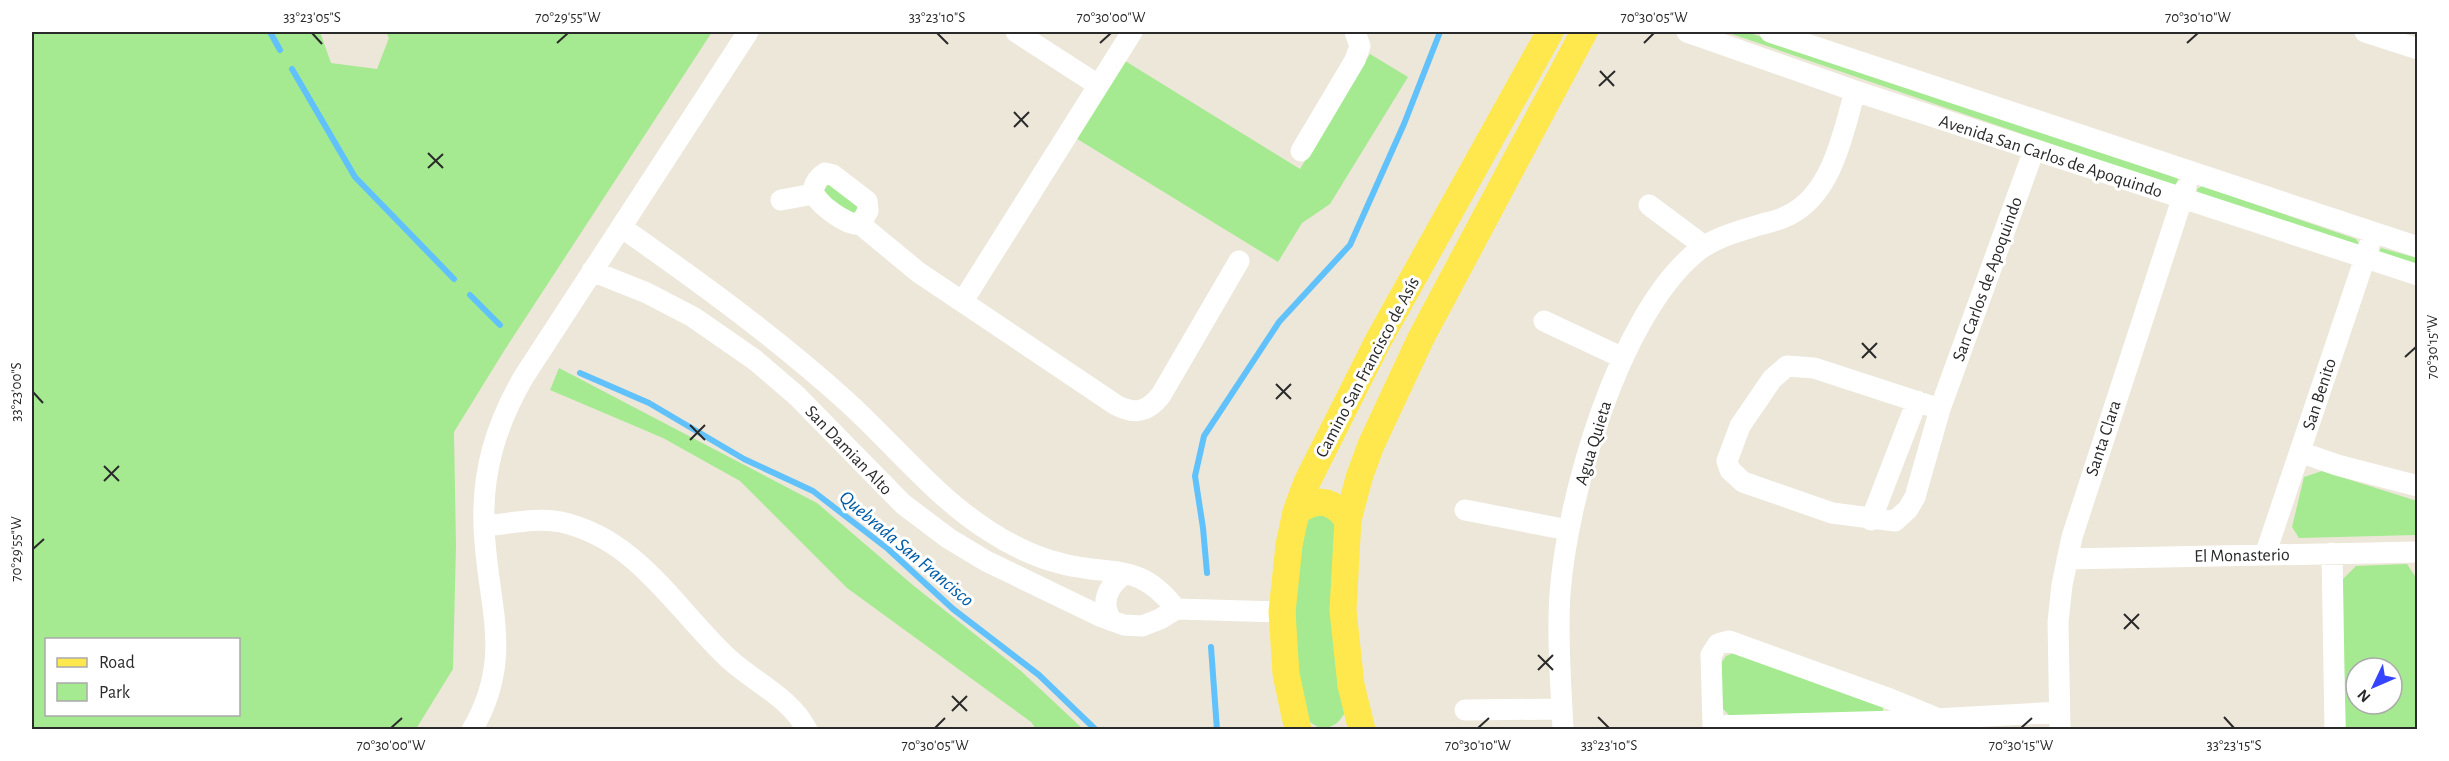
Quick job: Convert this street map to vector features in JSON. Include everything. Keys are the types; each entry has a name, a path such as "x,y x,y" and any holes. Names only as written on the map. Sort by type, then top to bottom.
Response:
{"main road":[{"name":"Camino San Francisco de Asís","path":"1298,729 1286,674 1282,612 1284,578 1296,512 1307,482 1331,431 1550,32"},
{"name":"Camino San Francisco de Asís","path":"1358,727 1343,610 1348,520 1359,478 1371,446 1442,300 1584,32"},
{"path":"1409,287 1442,300"},
{"path":"1296,512 1309,503 1324,502 1338,508 1348,520"}],"street":[{"path":"472,729 490,689 496,655 497,637 484,526 486,473 494,440 505,412 523,378 748,32"},
{"path":"1016,32 1098,85"},
{"path":"963,302 1132,32"},
{"path":"1301,151 1356,60 1360,46 1355,32"},
{"name":"Avenida San Carlos de Apoquindo","path":"1687,32 1855,91 2418,275"},
{"name":"Avenida San Carlos de Apoquindo","path":"1770,32 2373,234 2418,247"},
{"path":"2365,32 2418,49"},
{"name":"Agua Quieta","path":"1465,710 1562,719 1560,595 1568,530 1596,427 1623,358 1663,288 1687,260 1704,246 1727,235 1790,215 1812,199 1829,174 1855,91"},
{"name":"San Carlos de Apoquindo","path":"1940,409 1814,368 1787,366 1772,379 1740,426 1727,461 1730,470 1743,482 1832,513 1872,520 1895,521 1908,509 1940,409 2034,150"},
{"name":"Santa Clara","path":"1939,719 1729,641 1718,644 1711,655 1713,726 1939,719 2060,721 2058,622 2072,537 2191,172"},
{"path":"860,224 868,211 867,201 832,175 825,173 818,178 813,194 818,202 848,223 860,224 896,255 1116,405 1136,412 1149,408 1161,395 1239,261"},
{"path":"781,200 813,194"},
{"path":"1649,205 1704,246"},
{"name":"San Damian Alto","path":"592,271 647,293 693,317 755,360 797,396 890,492 948,538 986,561 1124,625 1142,626 1160,620 1176,609 1162,591 1136,575 1086,569 1045,559 1010,544 977,524 942,494 861,414 775,339 689,274 621,227"},
{"name":"San Benito","path":"2265,555 2373,234"},
{"path":"1544,321 1623,358"},
{"path":"1872,520 1917,401"},
{"path":"2300,452 2337,465 2418,486"},
{"path":"1465,510 1568,530"},
{"path":"484,526 538,520 561,522 592,534 616,547 657,579 722,652 789,706 807,729"},
{"name":"El Monasterio","path":"2067,559 2418,552"},
{"path":"2332,553 2335,729"},
{"path":"1112,621 1106,611 1106,597 1112,585 1124,574"},
{"path":"1176,609 1282,612"}],"green space":[{"path":"32,32 320,32 331,63 377,69 389,38 386,32 712,32 504,351 454,432 456,546 453,669 416,729 32,729"},
{"path":"1726,32 1747,32 2179,180 2174,186"},
{"path":"1370,54 1408,77 1330,204 1302,223 1278,262 1074,137 1122,59 1300,169"},
{"path":"829,183 862,204 854,217 821,196"},
{"path":"2202,186 2356,239 2359,244 2356,247 2198,194 2197,189"},
{"path":"2381,248 2417,258 2417,265 2379,252"},
{"path":"559,368 817,503 914,586 1021,671 1083,729 1036,729 1031,722 847,588 740,481 663,438 550,390"},
{"path":"2322,471 2417,501 2417,535 2299,538 2292,527 2304,477"},
{"path":"1311,509 1339,524 1347,709 1337,723 1321,729 1308,721 1298,689 1294,572"},
{"path":"2407,564 2417,579 2417,729 2346,729 2346,716 2404,716 2404,656 2344,656 2344,670 2341,581 2356,566"},
{"path":"1736,652 1883,704 1883,713 1732,718 1721,707 1719,666 1726,656"}],"waterway":[{"name":"Quebrada San Francisco","path":"270,32 280,50"},
{"path":"1207,573 1195,476 1204,436 1279,322 1350,245 1404,124 1440,32"},
{"name":"Quebrada San Francisco","path":"292,69 355,177 454,279"},
{"name":"Quebrada San Francisco","path":"470,295 500,325"},
{"name":"Quebrada San Francisco","path":"580,373 649,403 744,459 813,491 888,549 953,609 1039,675 1096,730"},
{"path":"1211,647 1217,730"}]}
